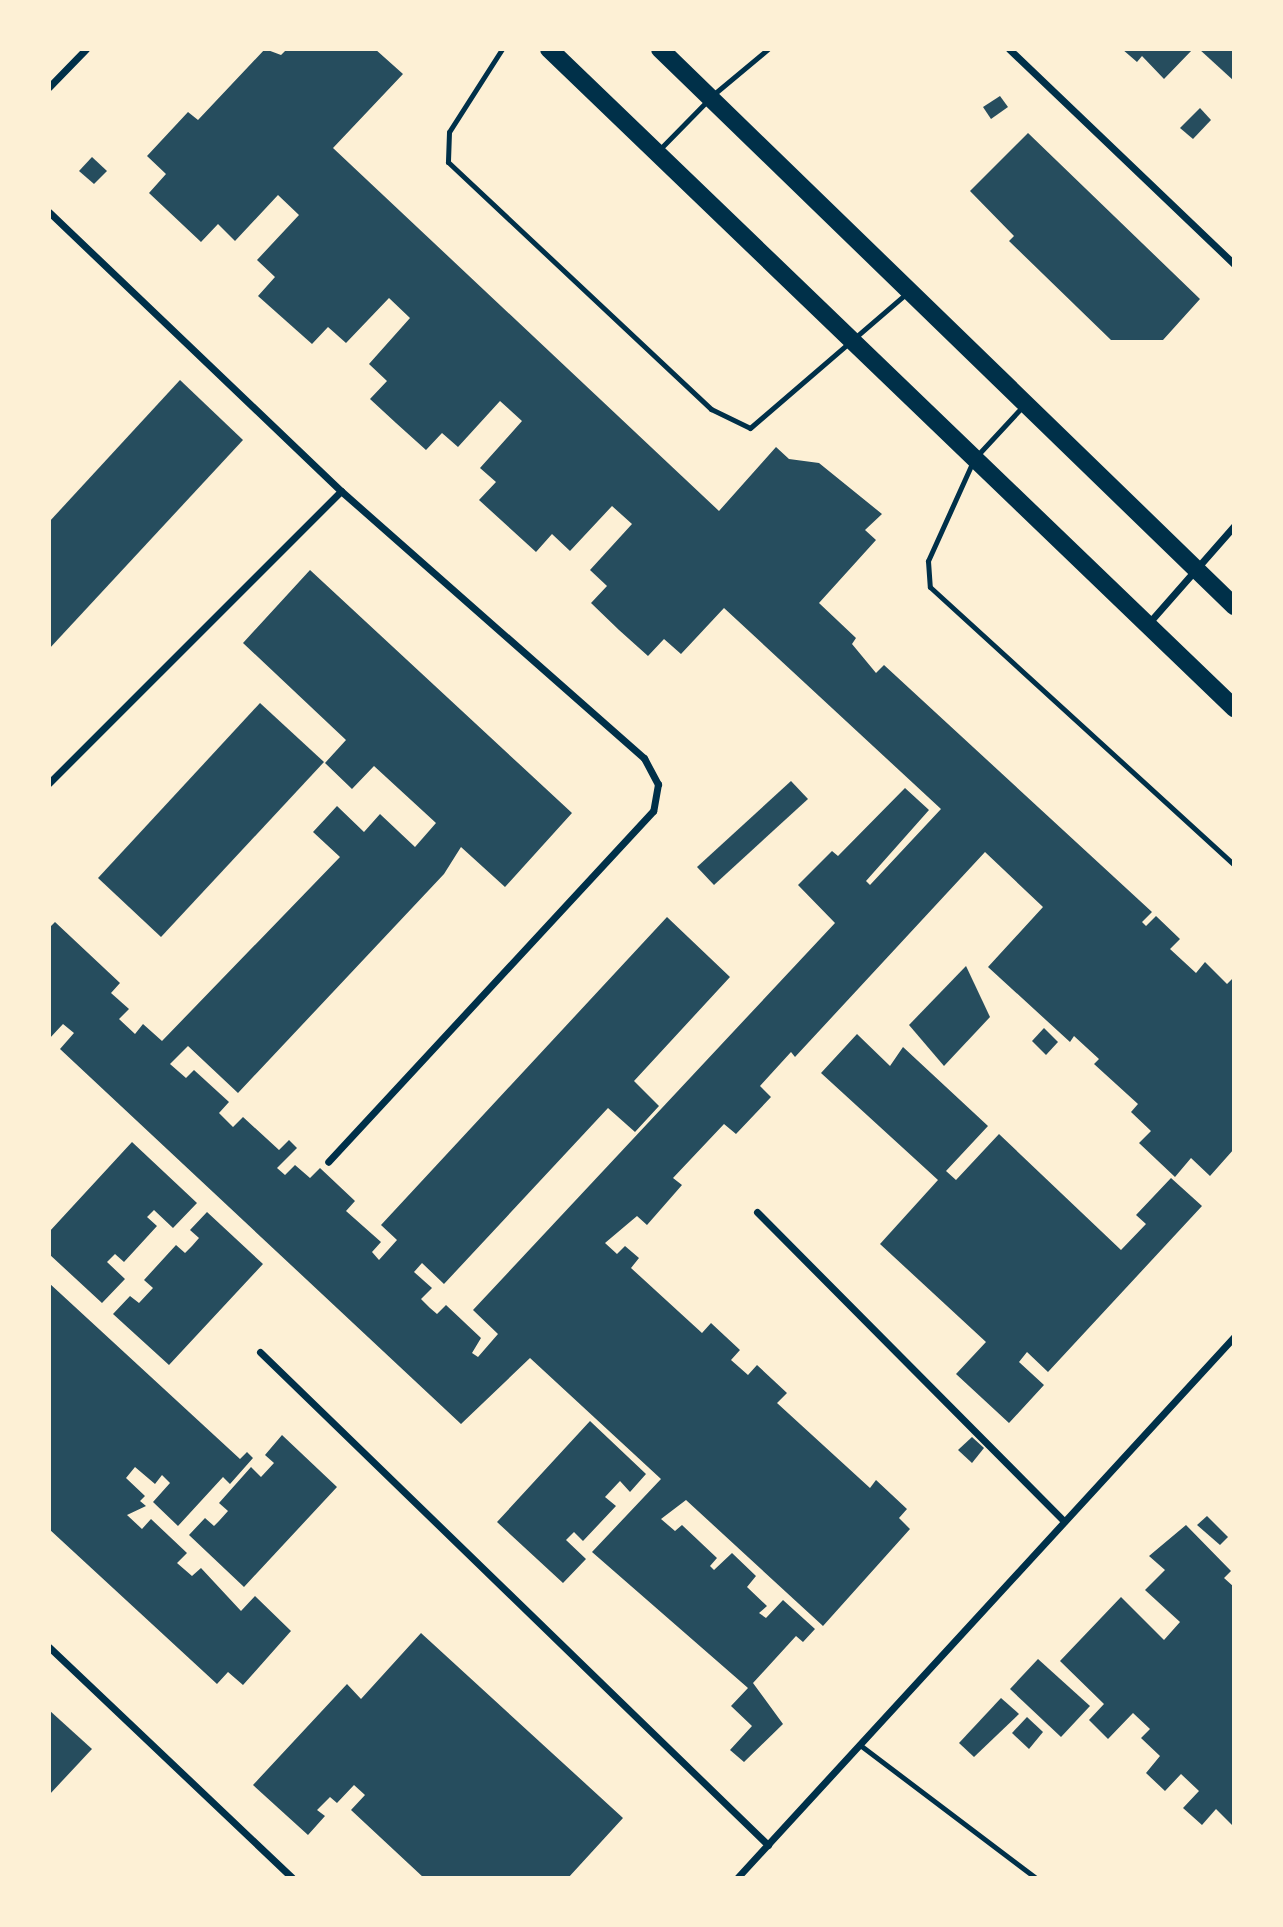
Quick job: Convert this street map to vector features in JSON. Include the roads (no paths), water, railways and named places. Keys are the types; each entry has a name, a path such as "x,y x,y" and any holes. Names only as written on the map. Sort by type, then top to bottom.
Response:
{"main road":[{"path":"548,49 1234,708"},
{"path":"660,49 908,293 1234,606"}],"street":[{"path":"49,87 86,49"},
{"path":"1009,49 1234,264"},
{"path":"49,212 341,491 644,758 658,784 653,811 328,1162"},
{"path":"49,783 341,491"},
{"path":"1147,626 1234,526"},
{"path":"757,1212 1064,1521"},
{"path":"737,1878 1234,1337"},
{"path":"260,1352 768,1845"},
{"path":"49,1647 292,1878"}],"lane":[{"path":"502,49 450,132 448,162 710,409 750,428 908,293"},
{"path":"656,152 710,98 768,49"},
{"path":"1024,405 974,459 928,561 929,587 1234,865"},
{"path":"860,1745 1036,1878"}]}
